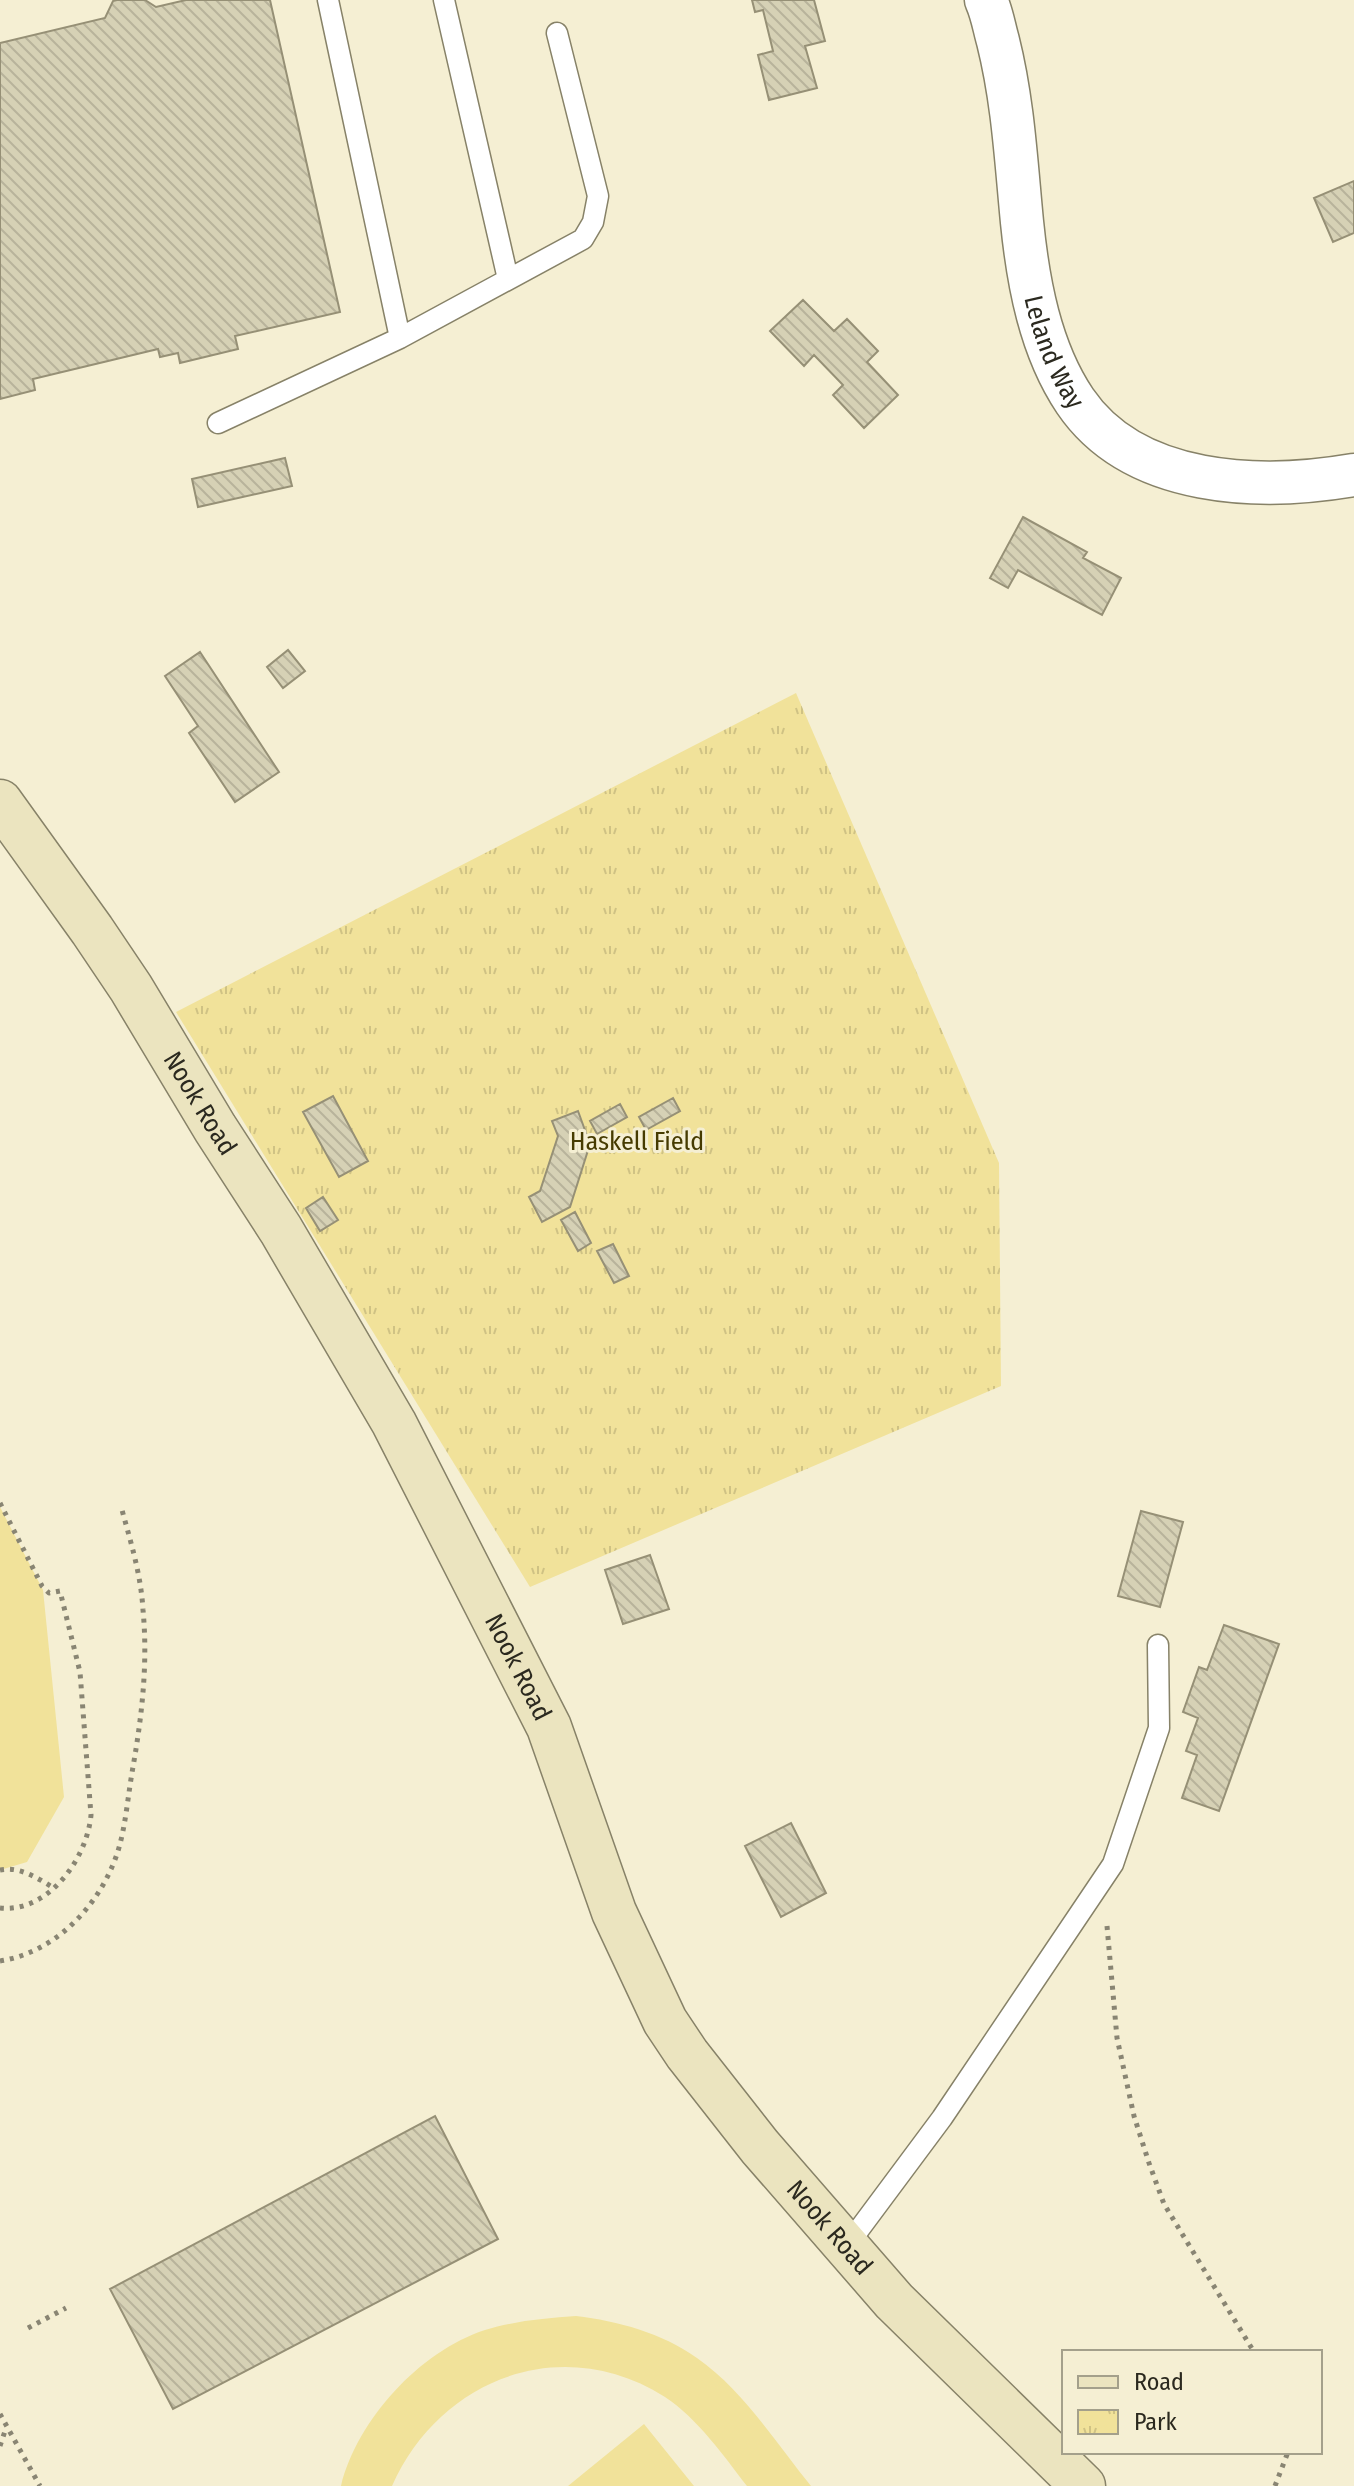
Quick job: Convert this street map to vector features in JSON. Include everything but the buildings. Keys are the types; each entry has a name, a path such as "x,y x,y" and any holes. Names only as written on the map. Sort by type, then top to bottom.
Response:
{"street":[{"name":"Leland Way","path":"986,0 1004,66 1012,111 1026,255 1035,299 1050,351 1075,401 1112,439 1134,452 1183,472 1222,480 1264,483 1354,475"},
{"name":"Nook Road","path":"0,802 131,988 281,1230 394,1423 549,1727 614,1912 665,2021 695,2065 760,2147 894,2301 1083,2486"}],"lane":[{"path":"328,0 400,338"},
{"path":"444,0 508,279"},
{"path":"218,423 400,338 583,239 593,222 598,196 557,33"},
{"path":"846,2247 942,2118 1113,1864 1159,1728 1158,1645"}],"path":[{"path":"0,1503 42,1586 49,1593 60,1591 80,1672 91,1815 90,1830 71,1867 54,1888 32,1904 14,1910 0,1908"},
{"path":"0,1961 20,1957 45,1946 74,1923 106,1882 118,1849 141,1721 146,1653 137,1562 122,1510"},
{"path":"0,1870 10,1868 28,1873 54,1888"},
{"path":"1103,1880 1117,2038 1134,2116 1164,2204 1253,2350"},
{"path":"28,2328 66,2308"},
{"path":"0,2414 40,2486"},
{"path":"0,2446 6,2426"},
{"path":"1275,2486 1287,2454"}],"green space":[{"name":"Haskell Field","path":"796,693 999,1163 1001,1386 530,1587 176,1012"},
{"path":"0,1507 43,1590 64,1797 27,1862 0,1870"},
{"path":"576,2316 639,2330 697,2358 744,2401 811,2486 747,2486 699,2427 665,2397 626,2378 586,2368 546,2368 508,2377 472,2393 440,2417 413,2449 392,2486 341,2486 349,2461 376,2413 415,2371 437,2354 485,2330 530,2320"},
{"path":"644,2424 694,2486 568,2486"}]}
